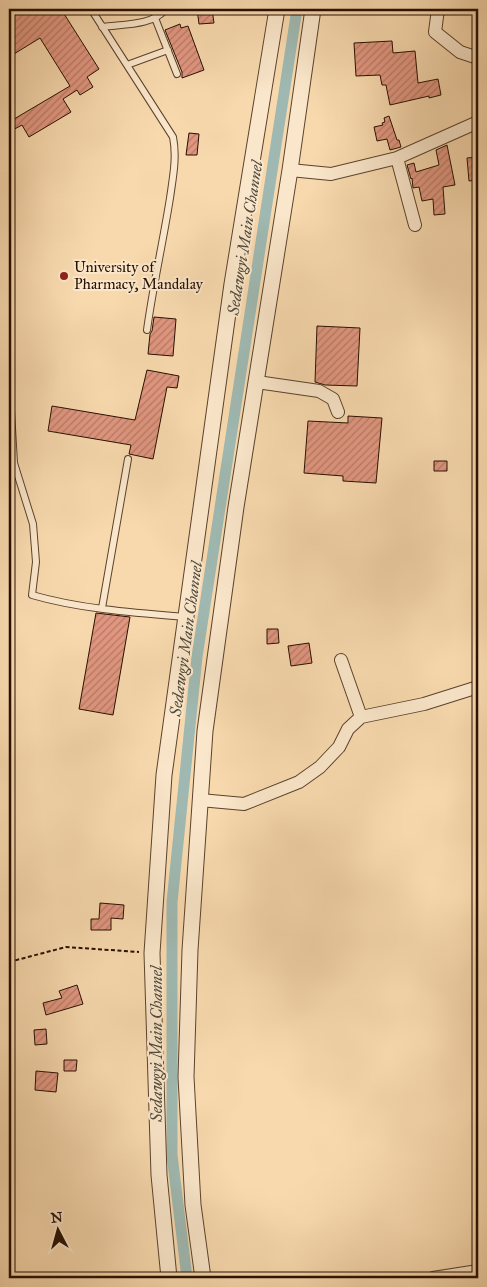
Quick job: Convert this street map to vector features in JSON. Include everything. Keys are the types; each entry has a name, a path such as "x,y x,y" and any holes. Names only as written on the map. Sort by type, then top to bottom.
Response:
{"street":[{"path":"169,1278 159,1174 152,953 164,775 232,284 277,9"},
{"path":"203,1278 193,1205 186,1077 190,950 205,731 236,507 290,170 313,9"},
{"path":"438,9 435,32 460,52 478,58"},
{"path":"290,170 331,174 397,158 478,122"},
{"path":"397,158 415,225"},
{"path":"256,382 319,391 333,399 338,412"},
{"path":"341,660 361,717"},
{"path":"200,800 244,804 299,782 320,768 339,747 348,729 361,717 424,704 478,687"},
{"path":"433,1278 478,1271"}],"lane":[{"path":"92,9 173,136 175,147 175,161 165,229 151,298 147,330"},
{"path":"102,27 151,20 166,9"},
{"path":"155,18 177,74"},
{"path":"127,65 168,50"},
{"path":"9,376 14,463 33,524 36,562 32,595 53,601 102,608 186,617"},
{"path":"102,608 128,459"}],"path":[{"path":"9,962 66,947 152,953"}],"building":[{"path":"9,9 61,9 99,69 87,77 93,87 80,95 77,90 63,99 71,112 29,137 22,125 9,132 9,122 70,86 40,38 9,57"},
{"path":"197,9 212,9 214,23 199,24"},
{"path":"180,24 181,28 188,26 204,70 182,78 182,72 165,30"},
{"path":"392,41 393,53 415,51 418,83 438,79 441,95 390,105 386,85 382,85 380,75 356,76 354,43"},
{"path":"389,116 401,147 390,150 387,139 377,141 374,127 383,125 382,123 385,122 384,118"},
{"path":"189,133 199,134 197,155 186,155"},
{"path":"447,145 455,185 443,187 445,214 434,215 433,199 422,201 419,187 413,188 412,178 407,165 414,163 416,172 439,165 436,150"},
{"path":"477,157 478,180 469,181 467,158"},
{"path":"154,317 176,319 173,356 148,354"},
{"path":"317,326 360,328 357,386 325,385 315,382"},
{"path":"147,370 179,376 177,388 167,387 153,459 129,454 131,445 48,431 52,406 135,420"},
{"path":"348,416 382,418 376,483 343,481 343,476 304,473 308,421 348,423"},
{"path":"434,461 447,461 447,471 434,471"},
{"path":"96,613 130,617 113,715 79,709"},
{"path":"267,629 278,629 279,643 267,644"},
{"path":"309,643 312,663 291,666 288,646"},
{"path":"100,903 124,905 123,919 111,918 111,930 91,930 91,919 99,919"},
{"path":"77,985 83,1004 46,1015 43,1003 62,998 59,991"},
{"path":"46,1029 47,1044 35,1045 34,1030"},
{"path":"64,1060 77,1060 76,1071 64,1071"},
{"path":"36,1071 58,1073 56,1092 35,1090"}],"waterway":[{"name":"Sedawgyi Main Channel","path":"187,1278 172,1155 172,902 197,657 297,9"}],"place":[{"name":"University of Pharmacy, Mandalay","path":"64,276"}]}
